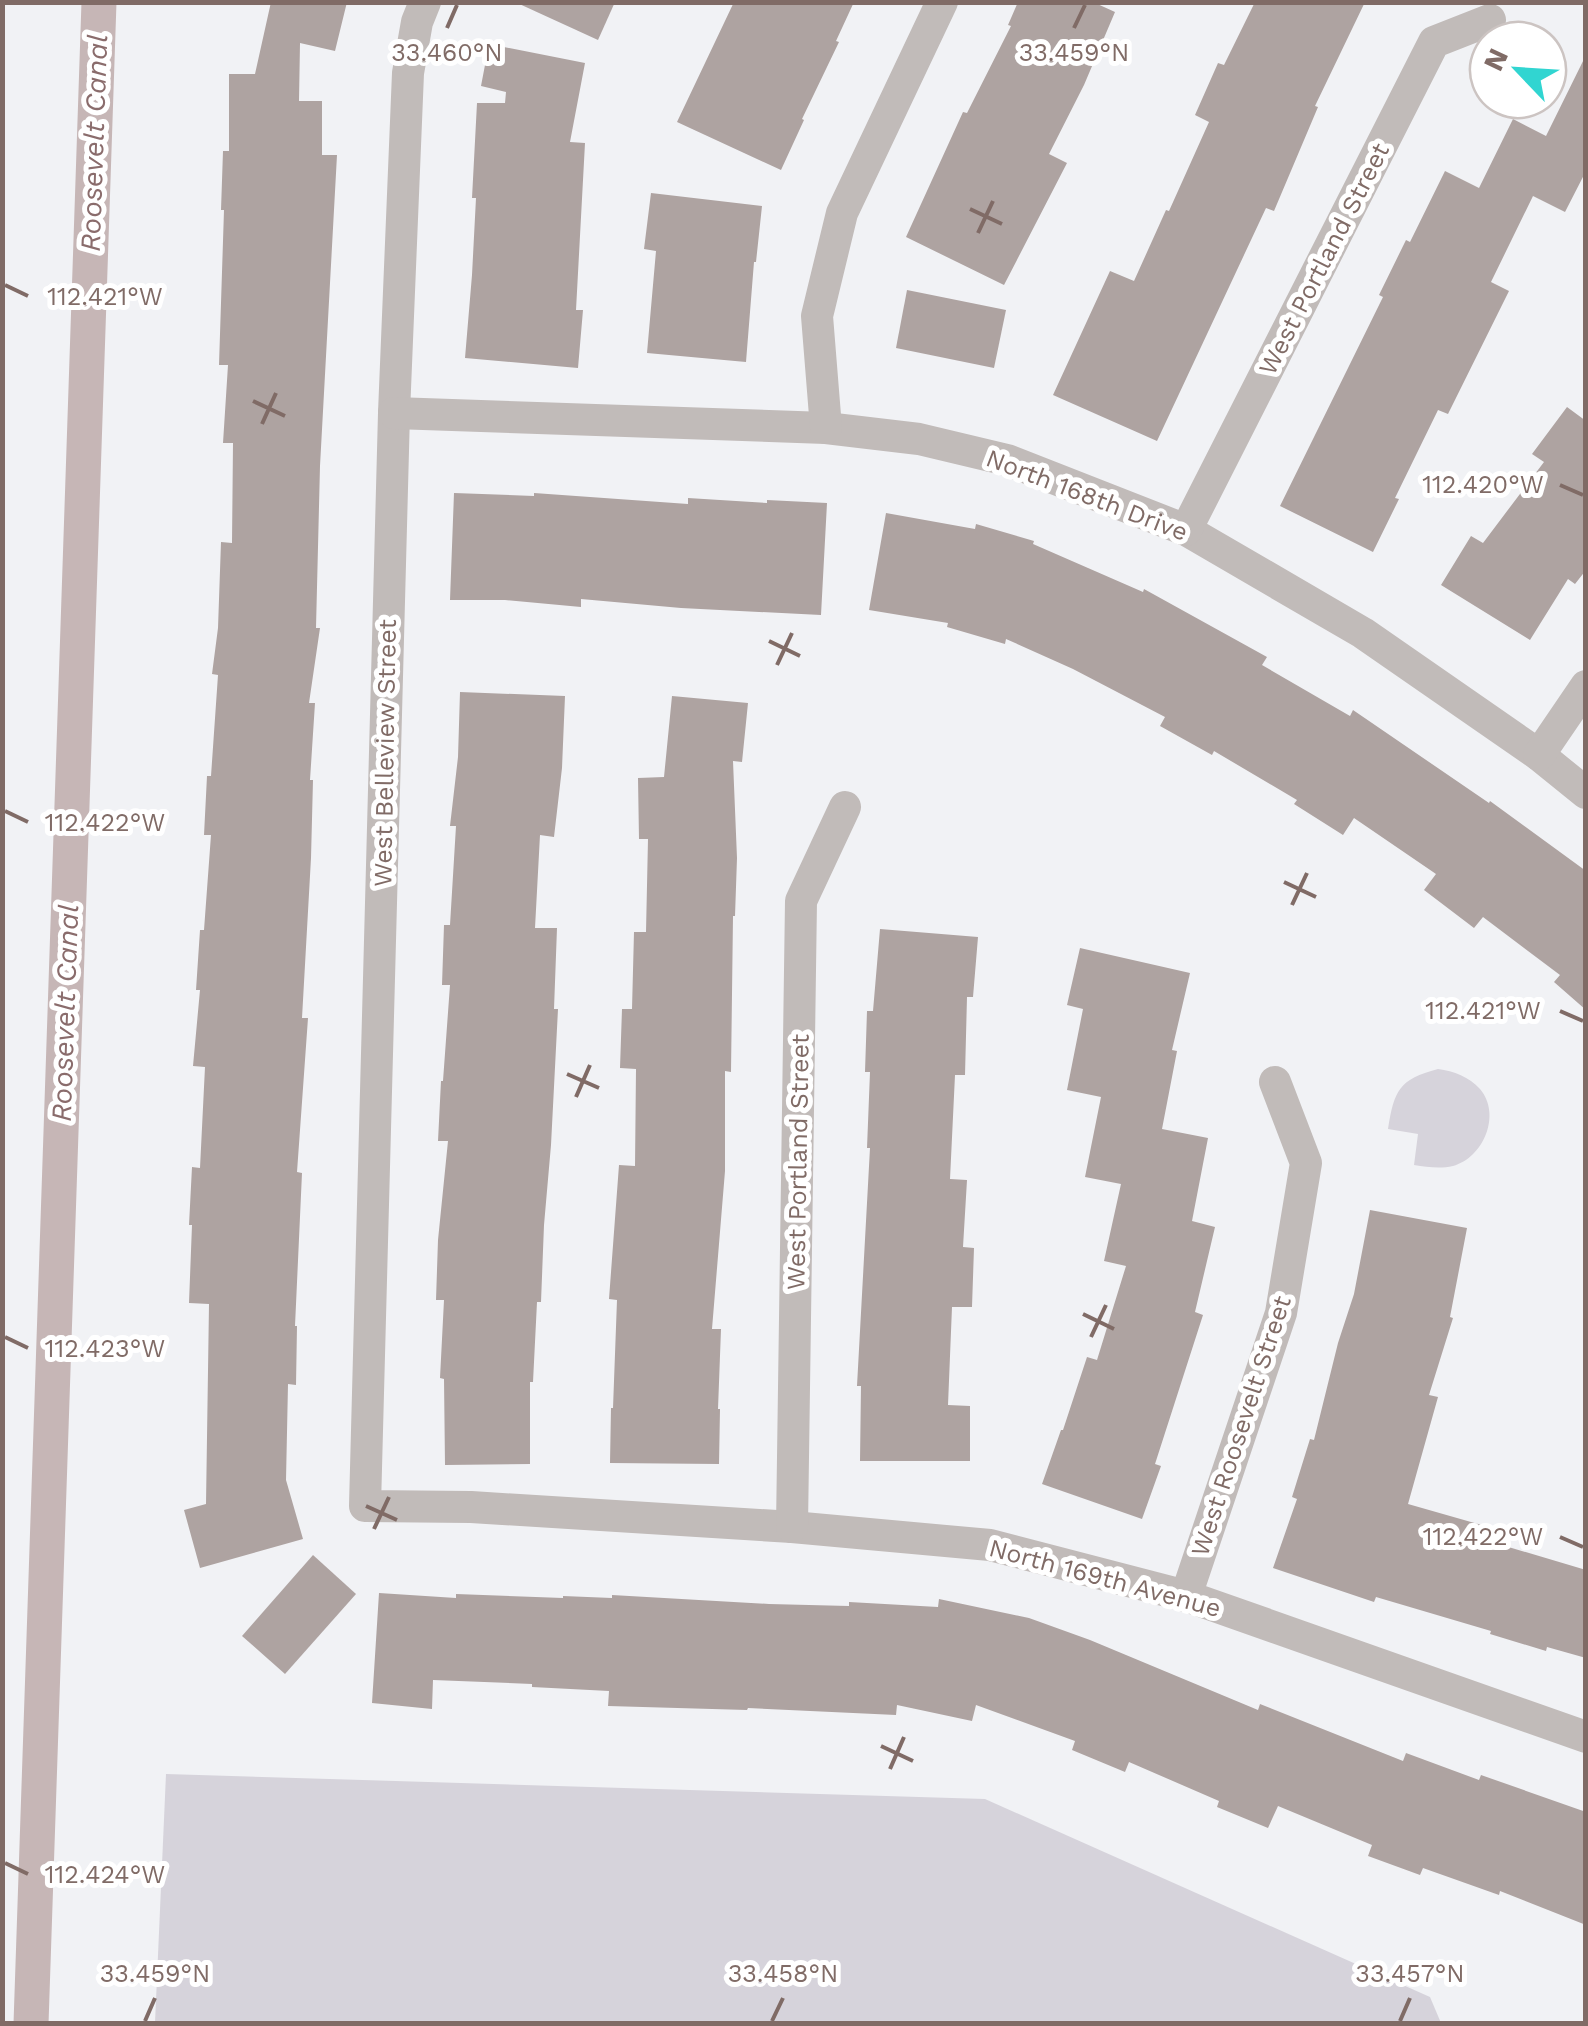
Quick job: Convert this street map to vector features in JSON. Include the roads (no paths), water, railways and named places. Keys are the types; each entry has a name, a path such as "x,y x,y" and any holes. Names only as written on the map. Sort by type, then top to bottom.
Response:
{"street":[{"name":"West Belleview Street","path":"365,1506 394,413 408,74 417,22 425,2"},
{"path":"826,428 818,316 842,213 942,2"},
{"name":"West Portland Street","path":"1186,530 1434,42 1468,29"},
{"name":"North 168th Drive","path":"394,413 826,428 919,439 1007,460 1186,530 1363,634 1586,793"},
{"path":"1538,756 1586,686"},
{"name":"West Portland Street","path":"792,1527 801,901 845,807"},
{"name":"West Roosevelt Street","path":"1186,1596 1281,1313 1306,1163 1275,1082"},
{"name":"North 169th Avenue","path":"365,1506 471,1507 792,1527 990,1545 1186,1596 1586,1737"}],"waterway":[{"name":"Roosevelt Canal","path":"31,2024 99,2"}]}
